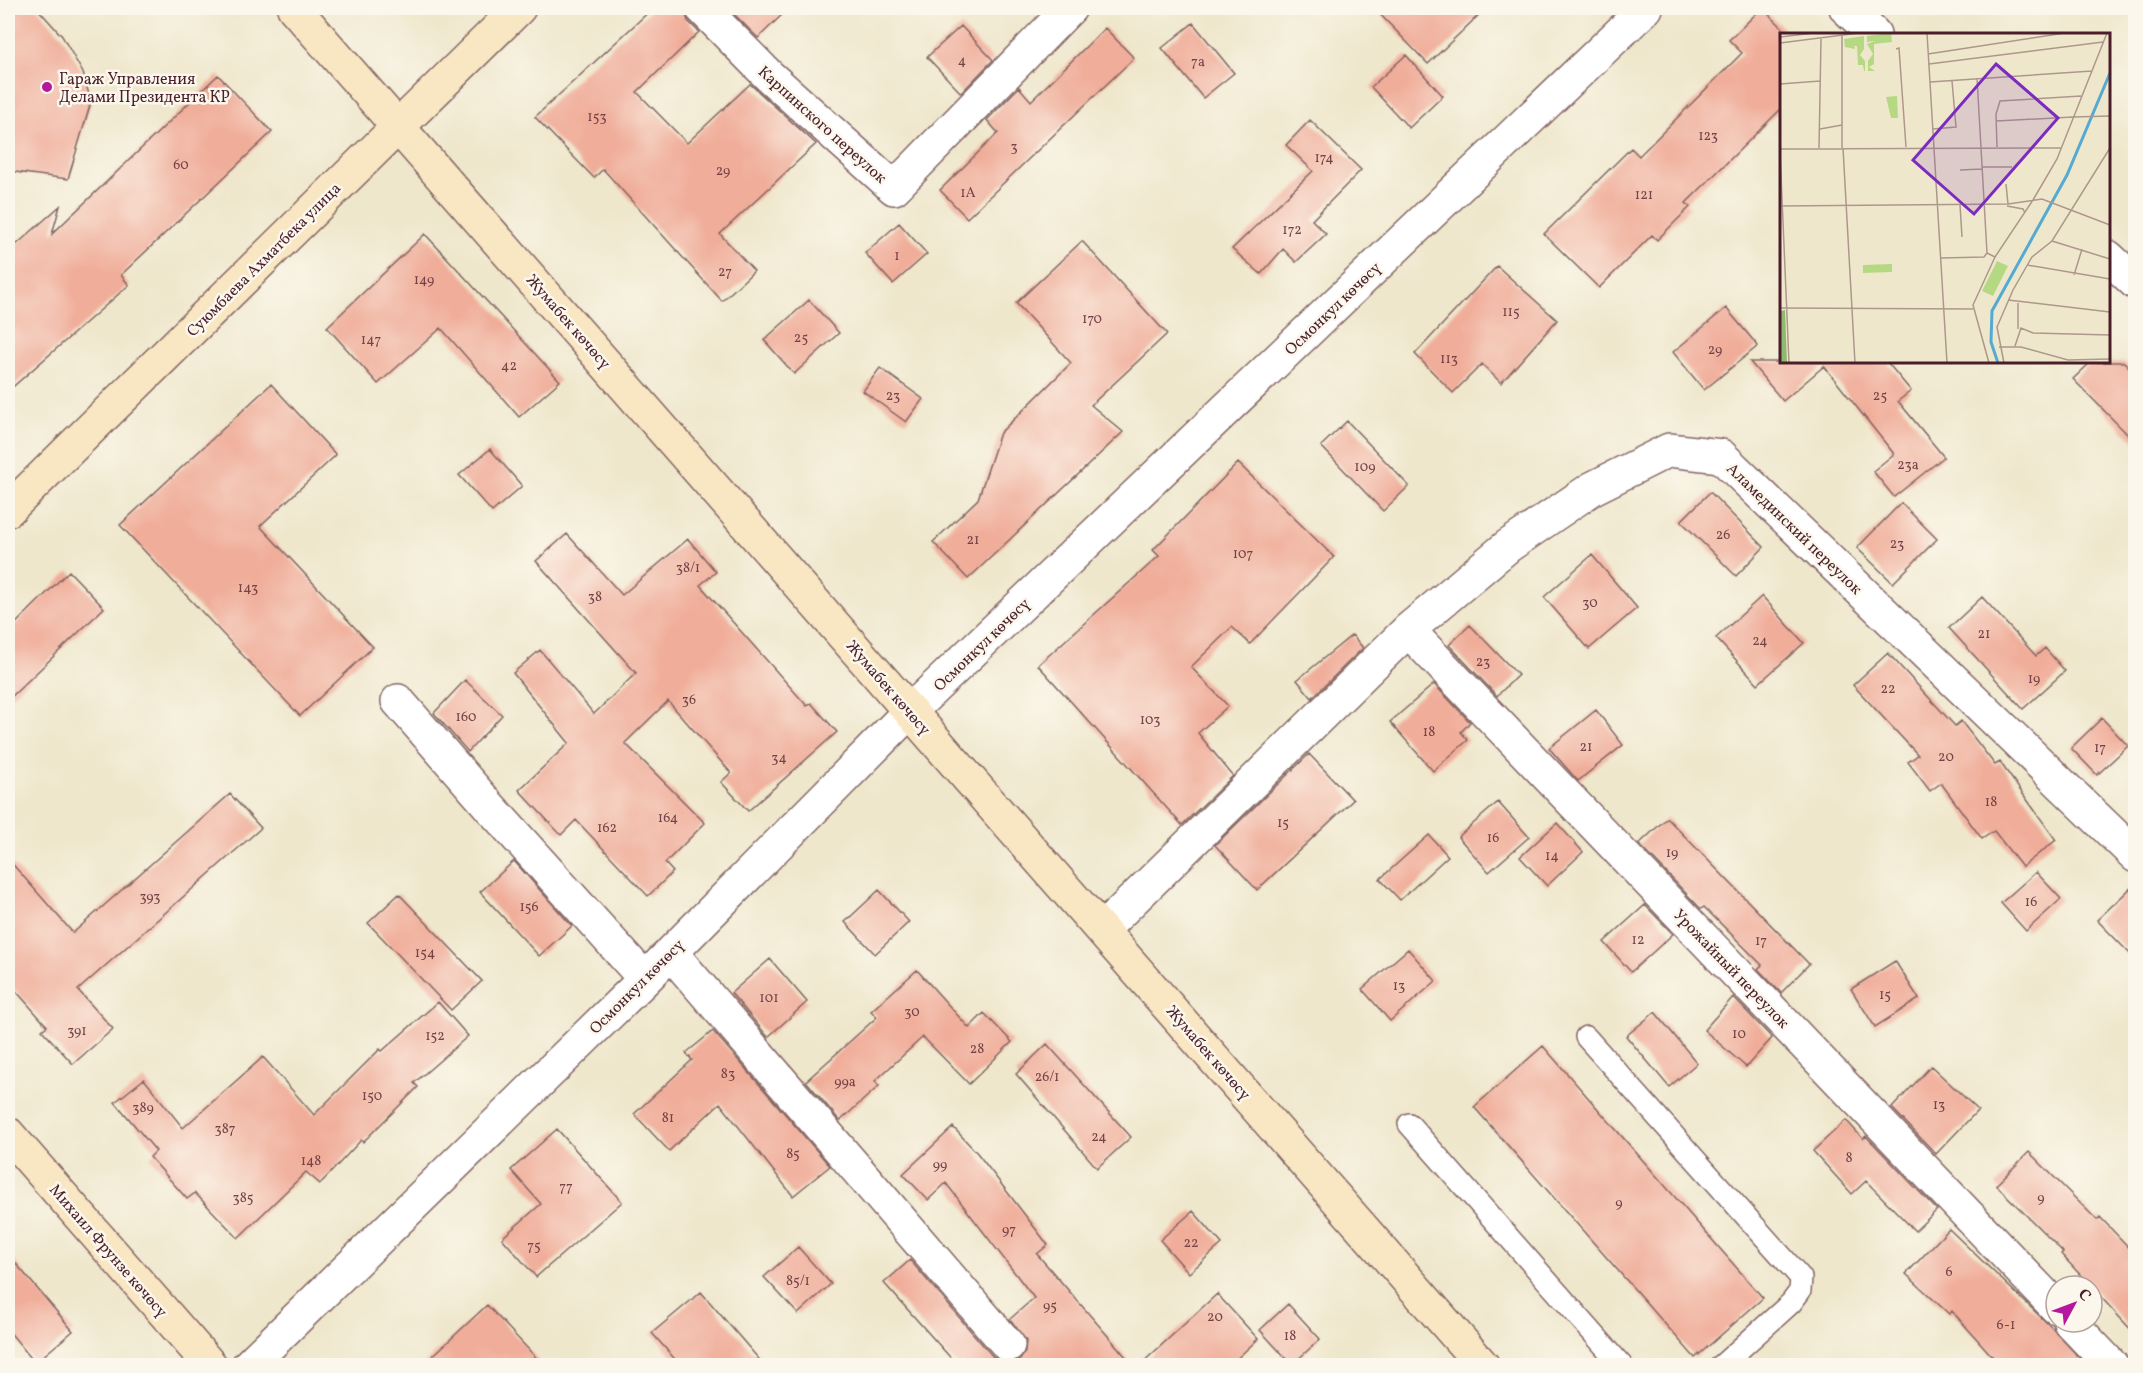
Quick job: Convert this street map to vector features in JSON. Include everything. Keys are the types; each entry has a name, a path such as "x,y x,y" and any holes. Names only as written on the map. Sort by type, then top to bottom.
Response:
{"street":[{"name":"Жумабек көчөсү","path":"294,8 399,125 1483,1365"},
{"name":"Суюмбаева Ахматбека улица","path":"8,510 519,8"},
{"name":"Карпинского переулок","path":"702,8 769,76 894,188 1070,8"},
{"name":"Осмонкул көчөсү","path":"248,1365 645,979 910,711 1646,8"},
{"path":"1846,8 1873,33"},
{"path":"2110,258 2136,283"},
{"name":"Аламединский переулок","path":"1102,930 1408,630 1508,546 1593,488 1669,450 1721,456 2136,856"},
{"name":"Урожайный переулок","path":"1408,630 2044,1294"},
{"path":"398,701 645,979"},
{"path":"671,953 1008,1346"},
{"name":"Михаил Фрунзе көчөсү","path":"8,1134 211,1365"},
{"path":"2082,1334 2112,1365"}],"lane":[{"path":"1586,1036 1800,1278 1800,1291 1791,1303 1720,1365"},
{"path":"1408,1124 1622,1365"}],"building":[{"name":"Гараж Управления Делами Президента КР","path":"8,8 37,8 62,36 83,73 91,102 68,179 8,171"},
{"path":"653,8 684,8 688,21 699,32 637,92 687,143 750,84 816,144 720,234 754,271 722,301 603,169 594,178 535,117"},
{"path":"728,8 789,8 758,38"},
{"path":"1374,8 1486,8 1428,64"},
{"path":"1762,8 1782,27 1782,33 1780,33 1780,110 1686,203 1690,207 1657,240 1652,235 1599,288 1544,234 1631,148 1639,156 1742,53 1729,40"},
{"path":"1193,23 1234,73 1203,98 1162,48"},
{"path":"961,26 993,60 961,93 927,57"},
{"path":"1105,28 1134,58 967,218 940,190 998,133 987,120 1019,87 1031,101"},
{"path":"1406,55 1443,96 1409,128 1371,87"},
{"path":"218,75 272,132 121,275 129,285 8,391 8,252 60,206 52,234"},
{"path":"1310,120 1361,170 1312,220 1326,234 1296,262 1283,249 1261,274 1232,249 1313,171 1286,145"},
{"path":"899,223 927,254 893,284 865,253"},
{"path":"425,234 560,381 519,417 441,328 378,384 327,327"},
{"path":"1082,241 1167,334 1091,405 1123,432 968,579 933,542 978,499 1000,433 1071,363 1016,303"},
{"path":"1497,266 1557,320 1501,383 1482,364 1453,393 1415,354"},
{"path":"809,300 839,333 794,374 764,340"},
{"path":"1726,308 1758,346 1704,390 1673,352"},
{"path":"1750,362 1888,363 1911,391 1898,401 1944,457 1894,497 1873,471 1894,454 1824,366 1783,401"},
{"path":"2124,362 2136,374 2136,443 2073,379 2090,363"},
{"path":"880,368 923,399 906,422 863,391"},
{"path":"271,384 336,455 260,526 373,647 300,716 120,525"},
{"path":"1347,421 1409,486 1383,511 1321,446"},
{"path":"490,449 522,486 492,512 459,475"},
{"path":"1238,463 1334,557 1250,644 1232,627 1191,667 1228,706 1198,733 1233,776 1182,825 1038,665 1159,556 1153,550"},
{"path":"1710,492 1764,547 1736,576 1681,521"},
{"path":"1901,503 1937,539 1893,583 1857,548"},
{"path":"567,534 622,595 688,539 716,572 700,585 807,706 811,703 837,732 748,811 721,782 731,773 668,701 625,743 705,823 665,863 673,872 648,896 576,820 561,835 519,790 569,743 513,673 540,650 594,714 636,673 536,561"},
{"path":"1592,555 1637,608 1589,649 1544,597"},
{"path":"69,571 104,608 8,700 8,631"},
{"path":"1762,596 1804,643 1758,684 1716,638"},
{"path":"1982,597 2036,656 2045,648 2065,671 2023,709 1949,628"},
{"path":"1470,625 1518,675 1497,696 1449,645"},
{"path":"1352,635 1363,648 1312,698 1297,680"},
{"path":"1888,653 1955,726 1961,721 1995,765 2000,762 2056,840 2022,867 1994,831 1982,839 1941,783 1930,791 1908,762 1918,755 1853,685"},
{"path":"465,680 502,715 468,752 434,713"},
{"path":"1434,684 1470,722 1461,732 1468,740 1433,771 1390,722"},
{"path":"1596,710 1623,745 1578,781 1549,748"},
{"path":"2102,718 2128,746 2097,775 2071,748"},
{"path":"1309,754 1353,800 1257,890 1215,845"},
{"path":"230,794 261,828 78,990 113,1029 73,1064 42,1030 47,1026 8,982 8,859 73,933"},
{"path":"1498,802 1529,837 1489,872 1458,837"},
{"path":"1667,818 1809,964 1781,993 1758,969 1762,965 1704,907 1701,909 1639,844"},
{"path":"1557,823 1583,852 1547,886 1520,857"},
{"path":"1429,835 1448,856 1400,900 1380,879"},
{"path":"514,861 572,926 539,956 480,892"},
{"path":"2036,872 2061,899 2026,931 2001,903"},
{"path":"2136,883 2136,960 2097,920"},
{"path":"879,890 909,922 875,954 845,922"},
{"path":"399,894 482,981 451,1010 368,923"},
{"path":"1645,905 1673,934 1631,972 1604,942"},
{"path":"1408,949 1436,981 1390,1021 1362,989"},
{"path":"770,959 807,1002 768,1037 731,993"},
{"path":"1895,961 1919,999 1875,1027 1851,989"},
{"path":"917,970 969,1028 984,1013 1012,1042 969,1084 923,1037 875,1081 879,1086 840,1121 806,1081 877,1017 871,1011"},
{"path":"1733,997 1772,1038 1746,1067 1704,1030"},
{"path":"438,1002 468,1036 414,1083 418,1087 363,1142 361,1140 320,1184 306,1172 238,1238 195,1193 187,1199 150,1157 156,1151 115,1102 144,1079 183,1128 263,1057 314,1115 380,1049 382,1051"},
{"path":"1655,1012 1697,1063 1669,1087 1626,1036"},
{"path":"713,1031 830,1166 793,1196 720,1103 669,1151 634,1114 692,1060 686,1053"},
{"path":"1047,1044 1131,1137 1097,1168 1016,1074"},
{"path":"1543,1046 1763,1298 1695,1358 1474,1107"},
{"path":"1931,1066 1978,1110 1936,1154 1892,1108"},
{"path":"1846,1120 1863,1139 1866,1136 1937,1210 1915,1231 1866,1181 1852,1194 1813,1151"},
{"path":"953,1127 978,1154 1048,1245 1037,1254 1133,1365 957,1365 884,1283 910,1260 994,1358 1002,1363 1012,1363 1020,1360 1025,1352 1026,1341 1010,1319 1034,1298 946,1183 928,1200 903,1174"},
{"path":"557,1129 622,1202 536,1277 502,1238 541,1204 511,1170"},
{"path":"2029,1152 2097,1220 2100,1217 2136,1255 2136,1335 2104,1300 2104,1274 2080,1274 2061,1254 2063,1252 1996,1185"},
{"path":"1193,1211 1222,1244 1189,1273 1160,1240"},
{"path":"1949,1229 2044,1320 2044,1334 2057,1334 2086,1365 2000,1365 1952,1311 1949,1314 1906,1274"},
{"path":"798,1247 831,1284 798,1314 764,1277"},
{"path":"8,1254 73,1331 35,1363 8,1330"},
{"path":"701,1292 764,1365 680,1365 652,1333"},
{"path":"1217,1294 1258,1339 1230,1365 1140,1365"},
{"path":"1288,1304 1320,1339 1292,1365 1260,1330"},
{"path":"487,1305 543,1365 423,1365"}],"place":[{"name":"Гараж Управления Делами Президента КР","path":"47,87"}]}
